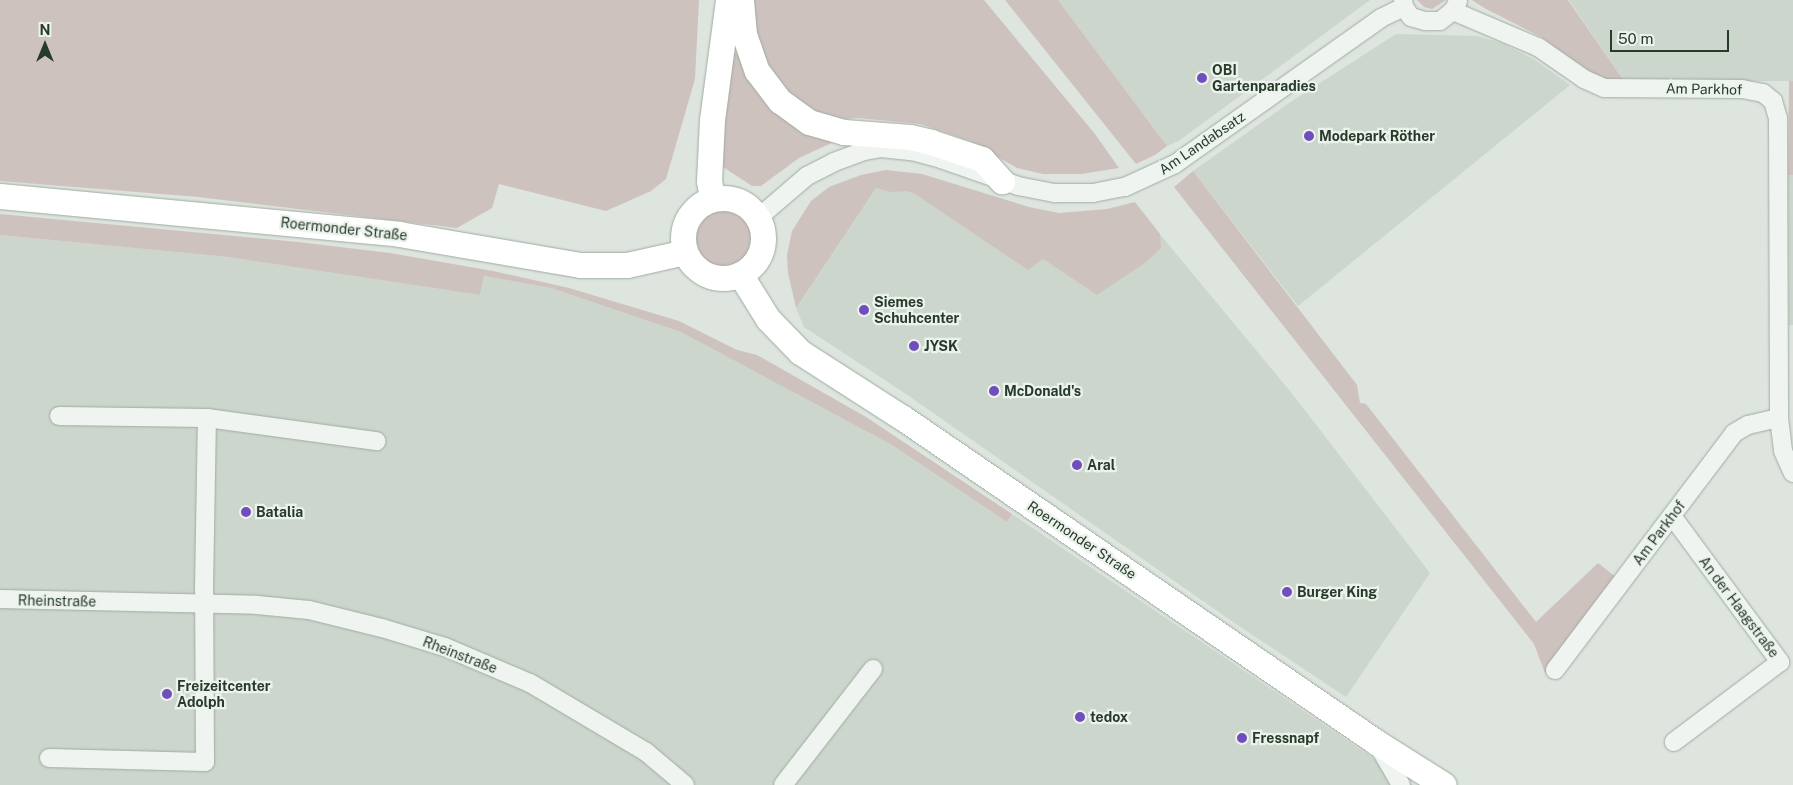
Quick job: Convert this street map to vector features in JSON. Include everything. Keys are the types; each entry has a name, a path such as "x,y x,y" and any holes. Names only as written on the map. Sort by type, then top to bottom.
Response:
{"main road":[{"path":"712,199 709,181 712,120 728,0"},
{"path":"742,0 744,34 757,71 780,101 809,122 844,132 910,137 931,142 982,159 1002,181"},
{"name":"Roermonder Straße","path":"0,196 399,234 580,265 627,264 685,252"},
{"path":"725,198 738,201 749,208 758,218 762,230 759,256 751,267 740,274 727,278 714,277 702,272 692,264 685,252 682,239 687,220 700,205 712,199 725,198"},
{"name":"Roermonder Straße","path":"740,274 768,319 800,352 975,467 1376,742 1444,785"}],"street":[{"name":"Am Landabsatz","path":"758,218 807,176 834,162 864,151 881,148 912,151 1018,186 1055,193 1093,193 1125,187 1175,164 1403,3 1411,17 1426,21 1440,21 1456,5"},
{"name":"Am Parkhof","path":"1456,5 1538,47 1584,79 1604,88 1742,89 1763,93 1773,102 1778,118 1778,418 1783,451 1793,473"},
{"path":"59,416 207,418 376,441"},
{"path":"49,758 205,762 207,418"},
{"name":"Am Parkhof","path":"1555,670 1734,433 1748,425 1778,418"},
{"name":"An der Haagstraße","path":"1672,516 1780,662 1674,742"},
{"name":"Rheinstraße","path":"0,600 205,603 309,610 445,646 530,683 564,702 646,752 685,785"},
{"path":"783,785 873,669"},
{"path":"1376,742 1401,785"}],"shaded area":[{"path":"0,0 699,0 695,79 666,179 651,191 606,211 499,184 492,208 457,228 198,197 0,181"},
{"path":"746,0 984,0 1095,134 1119,168 1081,174 1043,174 1017,168 970,141 920,124 858,118 844,119 840,125 798,107 768,77"},
{"path":"1005,0 1058,0 1167,146 1155,155 1136,164"},
{"path":"1058,0 1370,0 1180,140 1167,146"},
{"path":"1417,0 1446,0 1432,9 1424,7"},
{"path":"1472,0 1568,0 1624,81 1602,81 1541,37"},
{"path":"1569,0 1793,0 1793,81 1624,81"},
{"path":"1396,34 1477,36 1501,43 1532,58 1570,85 1298,306 1193,171 1289,103"},
{"path":"741,52 838,140 799,158 761,186 752,186 723,167 724,98 732,53"},
{"path":"1789,81 1793,81 1793,175 1788,175"},
{"path":"886,170 922,174 1029,207 1059,213 1107,209 1135,202 1160,234 1161,248 1145,263 1097,295 1043,259 1028,270 915,194 907,191 890,192 876,188 796,308 788,273 787,255 792,231 811,201 829,187 861,175"},
{"path":"1193,171 1357,385 1360,403 1366,404 1536,622 1598,563 1617,578 1545,673 1534,644 1174,187"},
{"path":"1788,175 1793,175 1793,325 1789,325"},
{"path":"899,184 1012,233 1144,215 1294,396 1430,573 1346,697 1236,624 903,392 804,327 796,308 876,188"},
{"path":"717,208 729,208 744,216 752,231 752,243 744,258 729,266 717,266 702,258 694,243 694,231 702,216"},
{"path":"0,214 298,242 390,253 493,271 569,288 679,321 737,350 757,355 866,417 1012,514 1007,522 892,445 681,332 551,288 484,276 480,295 228,257 0,235"},
{"path":"0,235 228,257 480,295 484,276 551,288 681,332 892,445 1007,522 1012,514 1413,785 0,785"}],"place":[{"name":"OBI Gartenparadies","path":"1202,78"},
{"name":"Modepark Röther","path":"1309,136"},
{"name":"Siemes Schuhcenter","path":"864,310"},
{"name":"JYSK","path":"914,346"},
{"name":"McDonald's","path":"994,391"},
{"name":"Aral","path":"1077,465"},
{"name":"Batalia","path":"246,512"},
{"name":"Burger King","path":"1287,592"},
{"name":"Freizeitcenter Adolph","path":"167,694"},
{"name":"tedox","path":"1080,717"},
{"name":"Fressnapf","path":"1242,738"}]}
